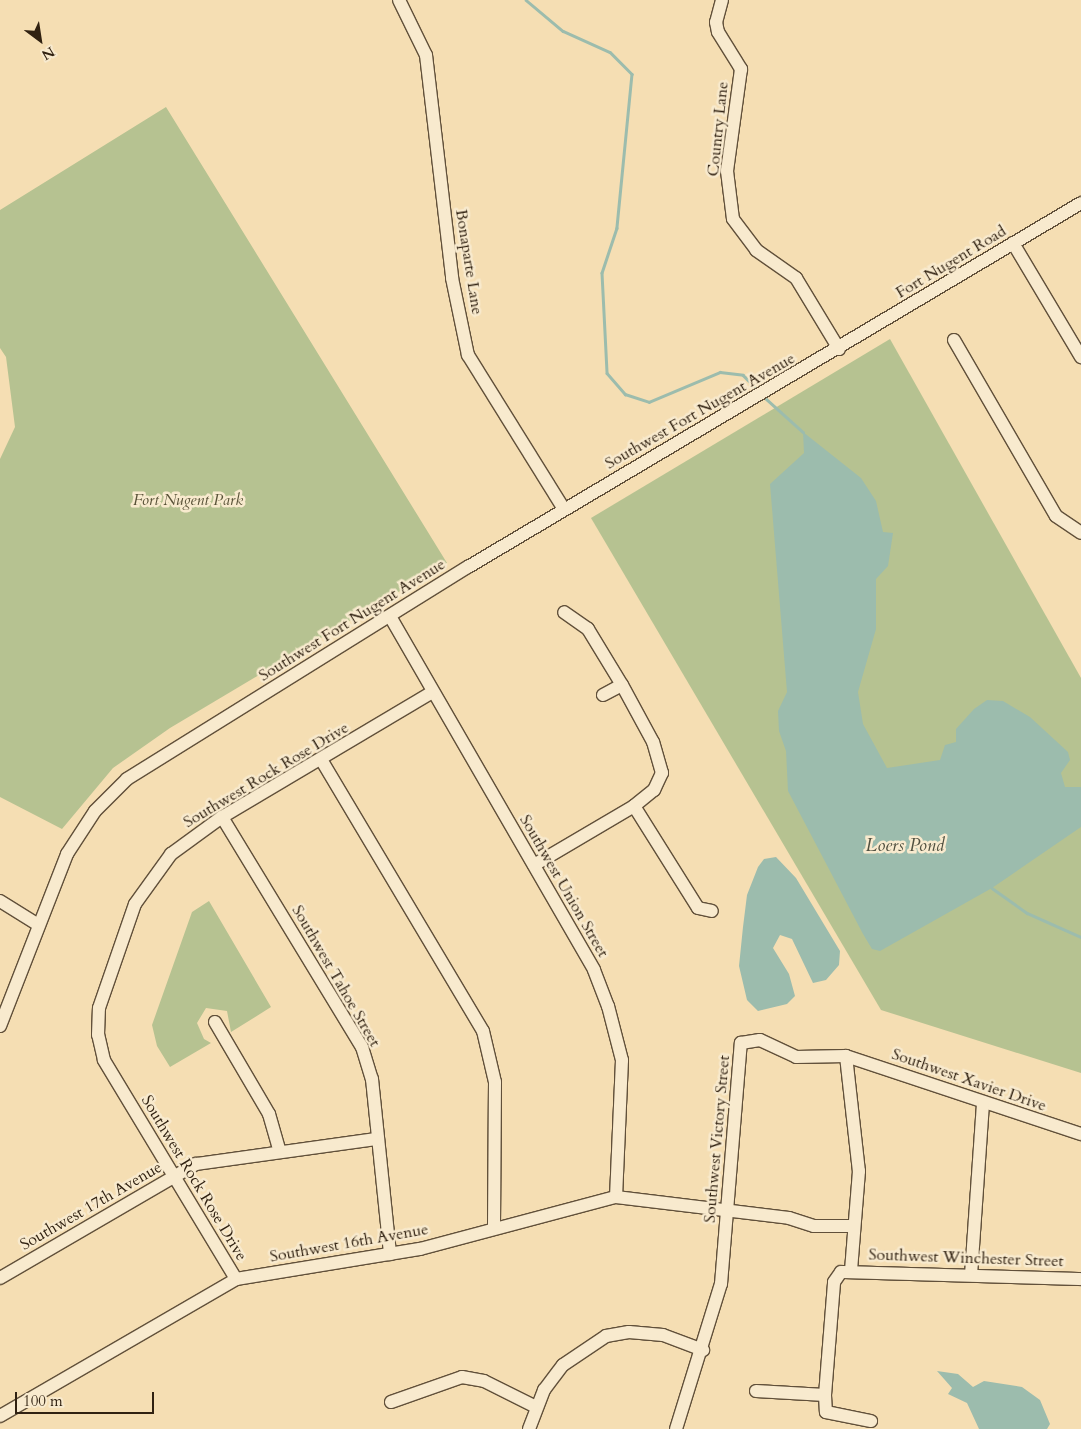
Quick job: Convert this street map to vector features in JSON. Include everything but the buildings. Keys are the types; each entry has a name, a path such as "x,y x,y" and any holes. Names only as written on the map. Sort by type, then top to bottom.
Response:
{"street":[{"name":"Bonaparte Lane","path":"399,0 426,55 452,278 468,355 564,509"},
{"name":"Country Lane","path":"722,0 716,22 718,32 741,69 727,171 734,219 756,250 796,278 839,349"},
{"name":"Fort Nugent Road","path":"839,349 1081,203"},
{"path":"1013,243 1081,357"},
{"path":"954,340 1056,516 1081,533"},
{"name":"Southwest Fort Nugent Avenue","path":"0,1026 37,924 67,854 95,811 127,778 390,618 564,509 839,349"},
{"path":"534,865 634,806 654,790 662,773 653,742 622,685 588,629 564,612"},
{"name":"Southwest Union Street","path":"390,618 431,693 534,865 594,970 622,1060 616,1197"},
{"path":"603,695 622,685"},
{"name":"Southwest Rock Rose Drive","path":"236,1279 104,1060 98,1035 99,1008 135,904 148,881 171,854 222,817 322,762 431,693"},
{"path":"322,762 483,1031 495,1082 494,1227"},
{"path":"634,806 698,908 712,911"},
{"name":"Southwest Tahoe Street","path":"222,817 362,1047 372,1079 390,1254"},
{"path":"0,901 37,924"},
{"path":"215,1022 269,1114 279,1150"},
{"name":"Southwest Victory Street","path":"676,1429 703,1350 721,1284 741,1043 760,1040 796,1057 846,1056"},
{"path":"846,1056 859,1170 852,1226 851,1270 834,1282 825,1395 826,1412 870,1421"},
{"name":"Southwest Xavier Drive","path":"846,1056 1081,1134"},
{"path":"971,1275 983,1102"},
{"name":"Southwest 17th Avenue","path":"1,1275 196,1164 279,1150 378,1139"},
{"name":"Southwest 16th Avenue","path":"0,1416 236,1279 390,1254 616,1197 789,1218 814,1226 852,1226"},
{"name":"Southwest Winchester Street","path":"851,1270 1081,1279"},
{"path":"528,1429 536,1407 563,1365 606,1336 629,1332 663,1335 703,1350"},
{"path":"391,1402 462,1377 484,1381 536,1407"},
{"path":"756,1391 825,1395"}],"green space":[{"name":"Fort Nugent Park","path":"166,107 447,563 170,728 113,768 62,829 0,797 0,459 15,427 6,357 0,348 0,210"},
{"path":"890,339 1081,678 1081,1073 881,1010 591,518"},
{"path":"209,901 271,1007 231,1032 227,1011 206,1008 197,1023 204,1039 211,1043 170,1067 157,1046 152,1025 192,912"}],"water":[{"name":"Loers Pond","path":"803,432 861,478 876,501 883,532 893,533 888,566 876,579 876,629 858,692 863,724 887,768 940,760 945,745 956,742 956,729 974,709 987,700 1003,701 1030,717 1068,752 1070,760 1061,773 1065,787 1081,787 1081,827 992,888 880,951 872,949 863,934 788,791 786,751 779,731 778,711 787,692 770,484 804,453"},
{"path":"776,857 796,878 840,951 839,965 826,980 813,983 792,939 780,935 773,948 789,974 795,996 787,1004 758,1011 747,1000 739,966 743,927 747,895 758,867 764,859"},
{"path":"937,1371 958,1374 973,1387 984,1381 1022,1387 1040,1400 1050,1424 1047,1429 979,1429 967,1403 948,1394 952,1388"}],"waterway":[{"path":"526,0 563,31 610,52 632,74 617,228 602,273 607,373 625,394 649,402 720,372 743,375 758,390"},
{"path":"763,396 803,432"},
{"path":"992,888 1027,913 1081,937"}]}
